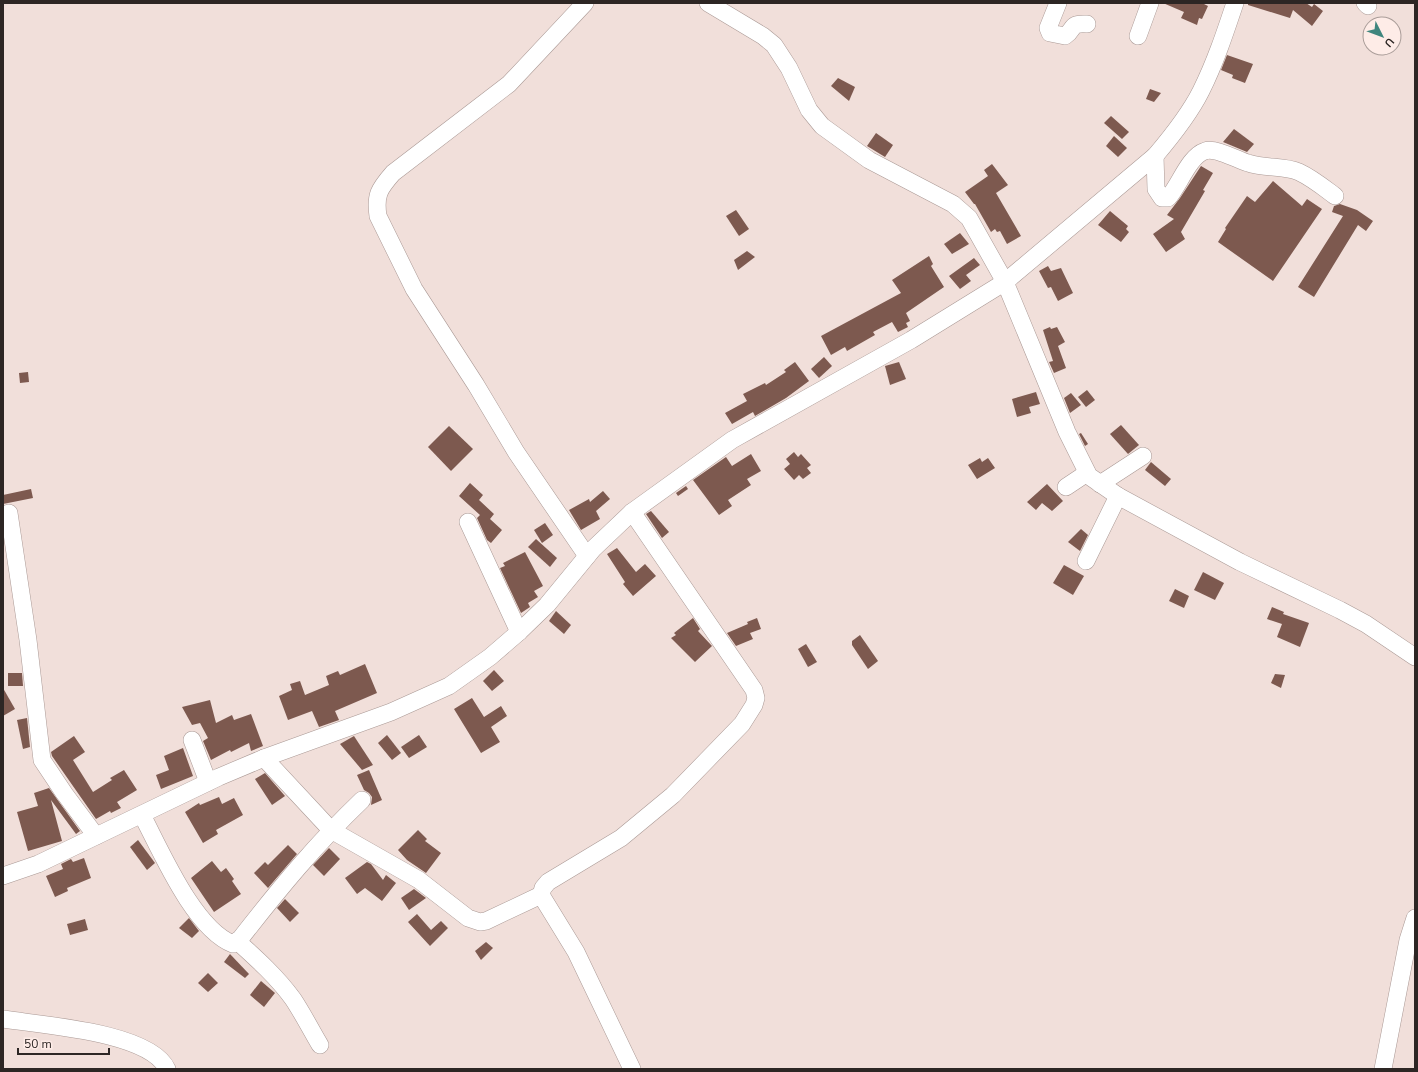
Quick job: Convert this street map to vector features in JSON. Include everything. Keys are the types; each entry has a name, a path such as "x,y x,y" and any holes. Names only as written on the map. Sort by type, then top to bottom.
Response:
{"street":[{"path":"585,3 508,84 393,173 379,189 376,203 378,216 414,289 476,384 516,452 587,556"},
{"path":"708,3 763,36 774,45 789,68 809,110 822,126 868,160 953,204 961,210 975,227 1005,282 1067,432 1087,473 1118,496 1240,562 1366,624 1415,657"},
{"path":"1058,3 1048,28 1050,33 1065,36 1074,25 1087,24"},
{"path":"1138,36 1150,3"},
{"path":"3,876 38,864 208,782 264,758 391,712 449,686 490,657 547,605 587,556 632,512 732,440 911,340 1005,282 1155,156 1176,131 1200,92 1216,58 1235,3"},
{"path":"1155,156 1156,189 1162,198 1168,198 1192,162 1206,150 1214,150 1250,164 1284,167 1299,172 1335,196"},
{"path":"1100,484 1143,456"},
{"path":"1066,487 1087,473"},
{"path":"1086,561 1118,496"},
{"path":"264,758 331,830 419,880 462,914 475,921 486,921 541,894 543,888 548,882 621,838 673,795 734,734 748,717 755,701 754,690 632,512"},
{"path":"9,513 28,640 42,760 96,836"},
{"path":"468,522 519,632"},
{"path":"192,740 208,782"},
{"path":"142,815 192,907 203,922 225,941 233,944 289,876 331,830 362,800"},
{"path":"541,894 576,952 632,1069"},
{"path":"1383,1069 1408,940 1415,918"},
{"path":"237,941 265,966 286,991 320,1045"},
{"path":"3,1019 113,1036 138,1044 152,1052 167,1069"}],"building":[{"path":"1163,3 1202,3 1208,6 1202,19 1199,18 1197,25 1181,18 1184,12"},
{"path":"1248,3 1306,3 1312,7 1314,4 1323,11 1312,26 1293,10 1290,18 1248,5"},
{"path":"1227,55 1253,64 1245,83 1232,78 1233,75 1221,70"},
{"path":"838,78 855,87 849,101 831,86"},
{"path":"1150,89 1161,93 1154,102 1146,99"},
{"path":"1111,116 1129,132 1122,139 1104,123"},
{"path":"1234,129 1254,144 1247,152 1223,142"},
{"path":"876,133 893,145 885,157 867,146"},
{"path":"1114,136 1127,148 1118,157 1106,146"},
{"path":"992,164 1008,185 996,193 1021,236 1007,244 1000,231 997,232 995,229 991,232 975,204 965,192 988,176 984,170"},
{"path":"1201,166 1213,173 1203,190 1205,191 1181,232 1185,239 1166,252 1153,234 1174,219 1167,215"},
{"path":"1273,181 1302,206 1307,199 1322,209 1273,281 1218,242 1226,229 1225,228 1247,196 1255,202"},
{"path":"1340,204 1357,210 1373,221 1366,231 1358,225 1314,297 1298,287 1343,216 1332,212 1334,206"},
{"path":"736,210 749,229 739,236 726,216"},
{"path":"1110,211 1128,226 1126,229 1129,232 1121,242 1098,225"},
{"path":"960,233 969,244 952,254 944,244"},
{"path":"747,251 755,257 738,270 734,260"},
{"path":"929,256 933,264 931,266 944,287 906,313 910,321 906,323 908,327 898,332 892,322 873,332 875,335 847,351 845,347 831,355 821,336 901,293 892,280"},
{"path":"974,258 980,265 966,275 971,281 960,289 949,276"},
{"path":"1048,266 1051,271 1061,268 1073,293 1058,301 1051,287 1048,288 1039,271"},
{"path":"1050,327 1051,329 1057,327 1065,342 1058,346 1066,368 1054,373 1049,362 1053,361 1043,330"},
{"path":"824,357 832,366 819,378 811,369"},
{"path":"795,362 809,381 786,398 755,416 753,412 732,424 725,413 747,401 743,394 765,383 766,385 786,372 784,370"},
{"path":"899,362 906,379 890,385 885,366"},
{"path":"28,372 29,382 20,383 19,373"},
{"path":"1087,390 1095,400 1086,407 1078,397"},
{"path":"1036,392 1040,404 1029,407 1031,413 1017,417 1012,399"},
{"path":"1071,393 1081,405 1070,413 1064,398"},
{"path":"1121,425 1139,445 1128,454 1110,434"},
{"path":"449,426 473,449 451,471 428,447"},
{"path":"1081,433 1088,444 1085,446 1079,434"},
{"path":"794,452 798,457 801,454 811,465 807,468 811,473 803,479 799,475 794,480 784,469 790,464 786,459"},
{"path":"751,454 761,471 747,479 751,485 728,500 732,506 719,515 693,480 726,457 732,466"},
{"path":"980,458 982,462 988,458 995,468 977,479 968,465"},
{"path":"1151,462 1171,479 1165,486 1145,470"},
{"path":"470,483 483,495 479,500 494,514 490,519 502,530 491,543 487,540 477,518 480,515 459,496"},
{"path":"1047,484 1063,501 1052,511 1042,503 1036,510 1027,502"},
{"path":"686,486 688,489 678,496 676,493"},
{"path":"31,489 33,498 3,504 3,495"},
{"path":"603,491 610,499 596,511 600,519 581,530 569,510 589,499 590,502"},
{"path":"651,511 669,532 662,538 646,514"},
{"path":"545,523 553,535 542,543 534,530"},
{"path":"1081,529 1088,535 1080,551 1068,542"},
{"path":"536,539 557,558 550,567 528,547"},
{"path":"617,548 636,572 645,564 656,576 633,596 623,584 625,582 607,554"},
{"path":"525,552 543,586 534,591 538,597 528,603 530,607 521,613 500,568 505,566 503,563"},
{"path":"1064,565 1084,576 1073,595 1053,583"},
{"path":"1203,572 1224,583 1215,600 1194,590"},
{"path":"1175,589 1189,596 1184,608 1169,601"},
{"path":"1272,607 1284,612 1283,614 1309,623 1300,647 1277,637 1282,624 1267,619"},
{"path":"556,611 571,625 564,634 549,621"},
{"path":"693,618 700,629 698,631 712,646 695,662 671,638 676,635 674,633"},
{"path":"757,618 761,629 750,633 753,639 736,646 727,633 748,624 747,622"},
{"path":"860,635 878,661 868,669 852,645 852,641"},
{"path":"806,644 817,662 808,667 798,649"},
{"path":"365,664 377,693 335,711 339,720 319,727 312,711 288,720 279,696 292,690 290,684 300,681 305,695 329,685 326,676 338,671 340,675"},
{"path":"494,670 504,681 492,691 483,681"},
{"path":"8,673 22,673 23,686 8,686"},
{"path":"1275,674 1285,675 1281,688 1271,683"},
{"path":"3,688 15,709 3,716"},
{"path":"472,698 484,717 501,706 507,716 491,727 500,742 481,753 454,709"},
{"path":"210,700 216,723 232,715 234,720 251,714 263,746 251,751 249,743 231,752 230,750 211,760 203,741 208,738 200,723 192,725 182,707"},
{"path":"27,718 30,747 23,749 17,720"},
{"path":"387,735 401,753 392,760 378,743"},
{"path":"419,735 427,747 409,758 401,747"},
{"path":"74,736 85,752 73,760 93,792 112,780 110,778 124,770 137,790 117,802 121,808 111,813 110,811 96,819 52,756 51,752"},
{"path":"354,736 373,765 362,770 340,744"},
{"path":"183,748 193,776 161,789 156,775 169,770 164,756"},
{"path":"369,770 382,800 371,805 372,797 364,790 357,775"},
{"path":"265,773 285,796 272,805 255,779"},
{"path":"49,788 80,831 76,834 51,800 62,841 28,851 17,812 38,806 34,793"},
{"path":"219,797 222,804 234,798 243,815 216,830 218,834 203,843 185,812 199,803 200,805"},
{"path":"418,830 427,839 425,841 441,853 426,873 407,860 398,850"},
{"path":"138,840 155,863 147,870 130,847"},
{"path":"288,845 297,854 268,888 254,873 265,862 268,865"},
{"path":"329,848 340,859 324,876 313,865"},
{"path":"84,858 91,878 67,888 68,891 55,897 46,876 63,869 61,864 71,859 73,862"},
{"path":"212,861 221,872 226,868 234,879 232,881 241,894 214,912 191,878"},
{"path":"367,862 371,864 383,880 386,875 396,883 382,901 365,888 357,894 345,878"},
{"path":"414,889 426,898 409,910 401,898"},
{"path":"285,899 299,913 290,922 277,908"},
{"path":"417,914 431,930 441,921 448,928 430,946 408,922"},
{"path":"189,918 199,931 192,938 179,928"},
{"path":"85,919 88,930 70,935 67,924"},
{"path":"486,942 493,948 481,960 475,951"},
{"path":"230,954 249,974 245,978 224,962"},
{"path":"208,973 218,983 208,992 198,983"},
{"path":"261,981 275,993 264,1007 250,995"}]}
